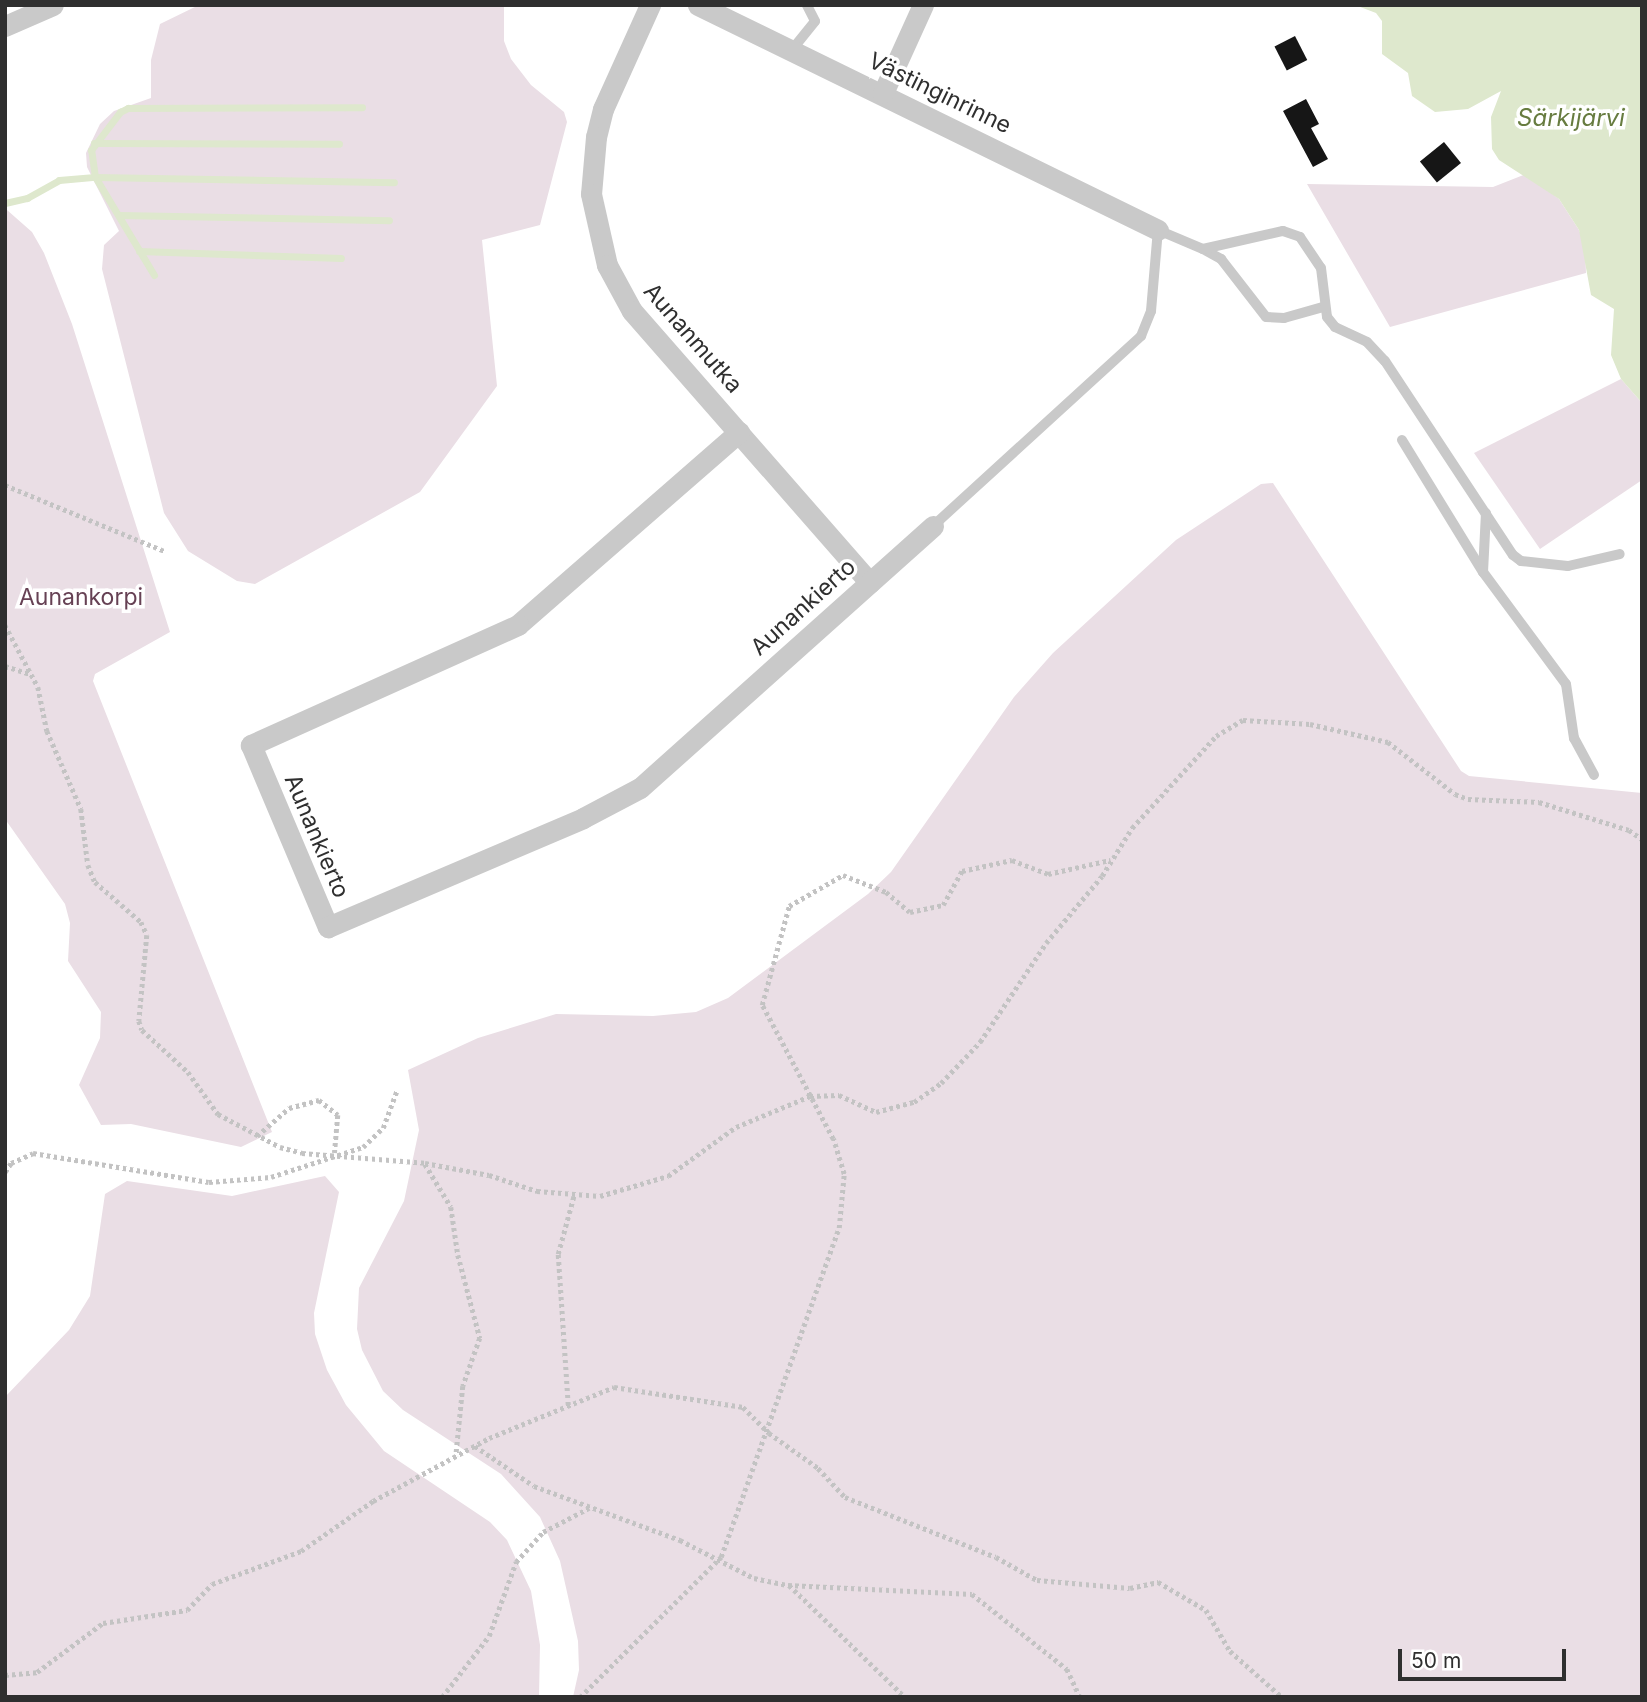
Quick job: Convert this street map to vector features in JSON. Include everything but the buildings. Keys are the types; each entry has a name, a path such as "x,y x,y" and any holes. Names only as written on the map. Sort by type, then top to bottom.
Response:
{"street":[{"path":"5,26 53,5"},
{"name":"Aunanmutka","path":"650,5 603,108 596,137 591,194 596,226 607,265 632,312 870,583"},
{"name":"Västinginrinne","path":"698,5 883,93 1158,230"},
{"path":"883,93 928,7"},
{"name":"Aunankierto","path":"739,432 518,625 251,745 328,927 583,818 640,789 933,526"}],"lane":[{"path":"791,51 815,21 807,5"},
{"path":"933,526 1141,336 1151,311 1158,230 1203,249 1229,267 1266,317 1284,318 1323,307"},
{"path":"1203,249 1274,231 1293,233 1310,248 1321,268 1323,307 1335,327 1367,342 1385,361 1521,561 1568,566 1620,554"},
{"path":"1402,440 1483,572 1566,684 1574,738 1594,775"},
{"path":"1483,572 1486,513"}],"path":[{"path":"5,485 164,551"},
{"path":"5,625 43,699 47,731 81,809 88,865 95,882 141,922 147,935 139,1021 142,1030 188,1073 218,1114 257,1136 302,1153 351,1154 425,1163 489,1175 537,1191 600,1196 668,1176 736,1127 810,1097 839,1095 876,1112 895,1111 941,1083 980,1042 1046,943 1072,917 1132,828 1216,736 1231,724 1258,719 1310,724 1388,742 1455,794 1468,799 1539,802 1629,830 1642,839"},
{"path":"5,666 30,674"},
{"path":"580,1697 721,1557 769,1433 787,1364 839,1228 844,1199 844,1174 833,1139 762,1005 789,906 843,875 886,892 910,912 943,905 962,871 1012,860 1048,874 1110,859"},
{"path":"5,1172 22,1155 45,1153 209,1182 239,1182 351,1154 383,1128 397,1090"},
{"path":"257,1136 289,1108 319,1100 338,1115 335,1153"},
{"path":"425,1163 451,1208 458,1255 480,1338 463,1386 456,1456"},
{"path":"568,1405 558,1254 574,1195"},
{"path":"5,1675 37,1672 103,1623 187,1610 212,1584 301,1551 373,1501 475,1446 614,1387 691,1396 743,1407 769,1433 818,1468 845,1497 996,1557 1037,1580 1130,1588 1158,1582 1206,1610 1230,1651 1282,1697"},
{"path":"475,1446 534,1486 721,1557 754,1578 788,1584 972,1594 1067,1670 1080,1697"},
{"path":"442,1697 489,1636 516,1562 543,1532 590,1508"},
{"path":"788,1584 905,1697"}],"green space":[{"path":"199,5 504,5 504,41 511,59 531,85 564,112 567,122 540,225 482,240 497,386 420,492 255,584 237,581 188,551 164,513 102,269 104,245 119,231 87,167 86,153 100,124 114,111 151,98 151,60 160,24"},
{"path":"1526,174 1559,199 1579,230 1585,245 1586,273 1390,327 1307,184 1493,187"},
{"name":"Aunankorpi","path":"7,210 32,232 44,253 72,324 170,632 95,674 93,681 272,1132 241,1147 131,1124 101,1125 79,1085 100,1038 101,1012 68,961 70,923 65,904 5,819"},
{"path":"1621,379 1642,403 1642,480 1540,549 1474,453"},
{"path":"1273,483 1461,771 1469,776 1642,793 1642,1697 573,1697 579,1670 578,1641 560,1561 540,1517 501,1474 403,1410 383,1391 362,1350 357,1329 359,1288 404,1201 419,1130 408,1070 478,1038 556,1014 653,1016 696,1012 728,998 868,894 891,872 1014,697 1053,653 1176,540 1261,484"},
{"path":"325,1176 339,1192 314,1313 315,1334 327,1370 346,1405 384,1451 490,1522 507,1540 531,1591 540,1645 539,1697 5,1697 5,1397 69,1330 90,1296 105,1194 127,1181 232,1196"}],"water":[{"name":"Särkijärvi","path":"1355,5 1642,5 1642,403 1621,379 1611,355 1614,309 1591,295 1579,230 1559,199 1499,160 1492,149 1491,117 1501,91 1468,109 1435,112 1412,96 1408,73 1382,54 1382,21 1376,13"}],"waterway":[{"path":"154,275 95,177 91,150 120,112 128,108 362,107"},
{"path":"94,143 339,144"},
{"path":"5,203 27,198 59,180 95,177 394,182"},
{"path":"119,215 389,220"},
{"path":"139,251 341,258"}]}
